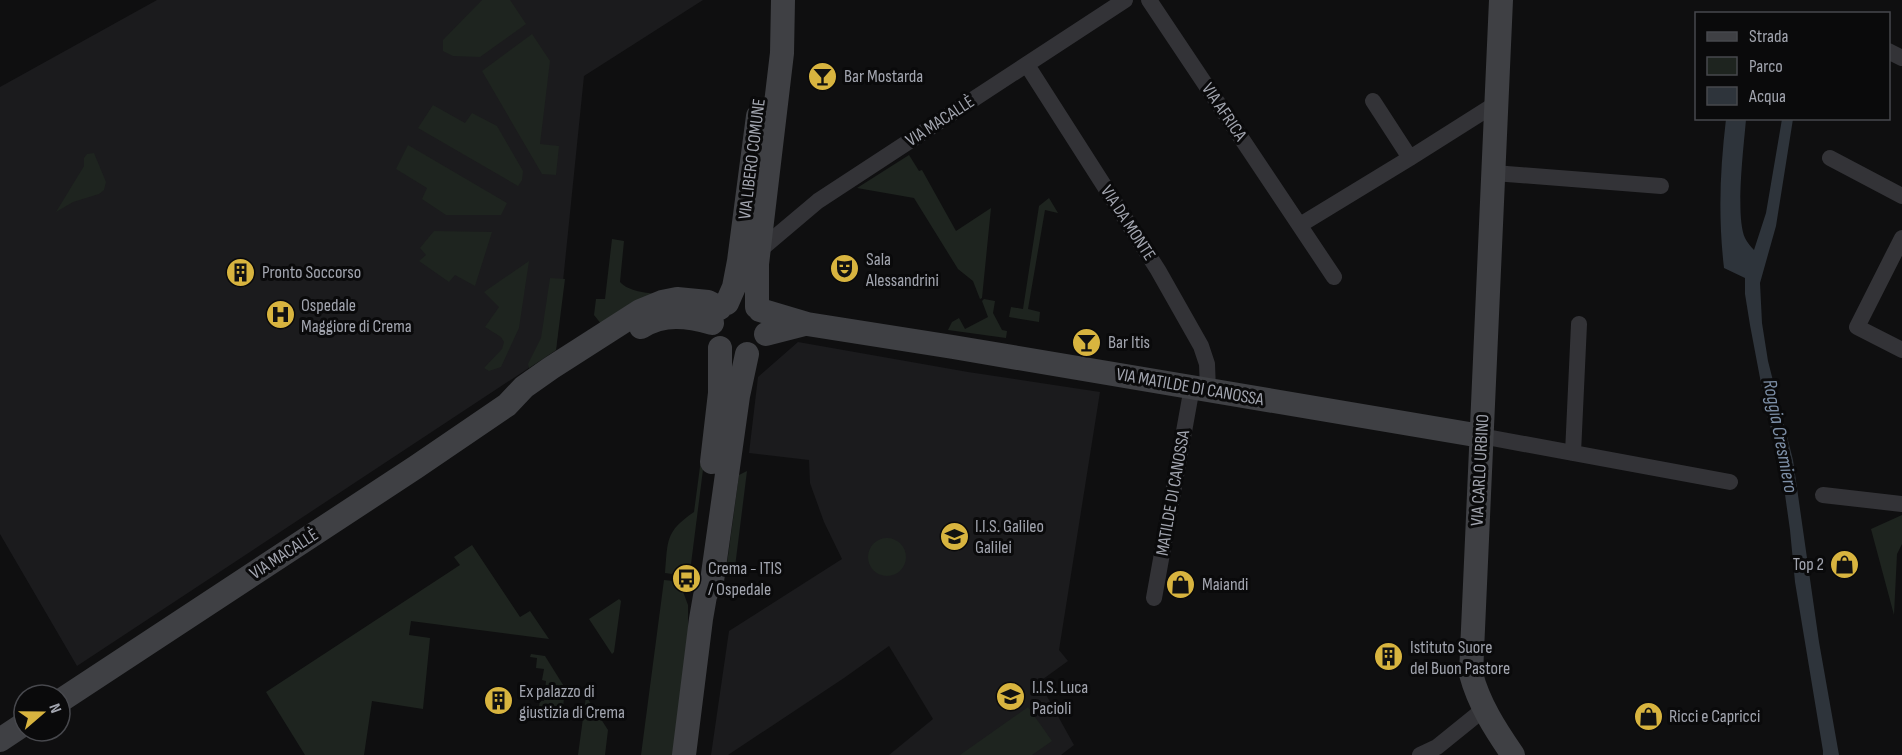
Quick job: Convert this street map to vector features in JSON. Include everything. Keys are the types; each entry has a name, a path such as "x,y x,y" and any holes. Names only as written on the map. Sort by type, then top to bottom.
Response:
{"street":[{"name":"VIA MACALLÈ","path":"759,250 818,201 1125,0"},
{"name":"VIA AFRICA","path":"1149,0 1334,277"},
{"name":"VIA CARLO URBINO","path":"1501,0 1471,674 1484,709 1513,755"},
{"name":"VIA LIBERO COMUNE","path":"766,334 765,318 758,308 759,250 782,53 782,8"},
{"name":"VIA LIBERO COMUNE","path":"720,311 734,287 766,51 782,8"},
{"name":"VIA DA MONTE","path":"1027,65 1158,270 1202,346 1207,364 1200,389"},
{"path":"1374,101 1410,158"},
{"path":"1300,225 1497,103"},
{"path":"1830,158 1902,196"},
{"path":"1494,174 1661,186"},
{"path":"1902,238 1857,327 1902,350"},
{"name":"VIA MACALLÈ","path":"72,693 397,480 507,405 524,387 551,368 640,311 677,298 708,302 720,311"},
{"path":"701,619 699,579 720,393 720,348 713,336 720,311 744,301 758,308"},
{"name":"VIA MATILDE DI CANOSSA","path":"758,308 807,324 1481,436 1730,482"},
{"name":"VIA MATILDE DI CANOSSA","path":"766,334 807,324"},
{"path":"1573,453 1578,324"},
{"path":"720,348 733,354 747,354 759,347 766,334"},
{"path":"684,755 701,619 705,597 712,580 738,396 747,354"},
{"name":"MATILDE DI CANOSSA","path":"1154,598 1200,389"},
{"path":"1823,495 1902,504"},
{"path":"1420,755 1437,747 1484,709"}],"shaded area":[{"name":"Ospedale Maggiore di Crema","path":"157,0 703,0 584,76 556,350 77,666 0,534 0,87"},
{"name":"I.I.S. Galileo Galilei","path":"798,342 968,372 1100,392 1059,650 1068,661 1039,682 1074,745 1061,755 889,755 933,719 889,646 728,755 711,755 729,631 842,559 824,522 810,483 809,460 749,453 758,377"}],"green space":[{"path":"482,0 510,0 526,24 480,57 453,56 443,51 443,40"},
{"path":"532,34 550,61 540,144 559,146 556,175 542,174 482,71"},
{"path":"433,105 465,123 472,113 497,126 523,171 522,180 518,186 418,128"},
{"path":"408,145 507,203 501,215 446,215 422,199 427,188 396,169"},
{"path":"94,153 106,182 104,190 99,194 73,202 56,212 84,166 84,158 87,154"},
{"path":"909,155 919,171 922,170 956,231 991,208 982,298 980,299 973,281 958,269 914,198 857,188"},
{"path":"1049,198 1058,213 1045,210 1028,309 1040,312 1039,322 1009,317 1011,307 1023,309 1039,206"},
{"path":"434,231 492,232 475,286 455,275 449,282 419,261 426,255 420,248"},
{"path":"612,239 624,241 620,282 633,290 659,295 602,325 594,315 596,299 605,299"},
{"path":"529,261 519,328 501,367 489,371 484,368 502,349 504,342 501,337 485,327 499,307 484,292"},
{"path":"550,278 565,279 556,350 529,368 528,364 541,338"},
{"path":"984,299 995,301 993,313 1002,330 1007,331 1006,338 948,330 952,322 959,318 965,329 988,317 982,301"},
{"path":"709,399 712,399 691,564 672,574 665,573 668,544 673,531 694,512"},
{"path":"747,471 734,575 729,575 726,571 739,475"},
{"path":"1902,515 1902,544 1897,554 1894,615 1871,529"},
{"path":"887,538 900,544 906,557 900,570 887,576 874,570 868,557 874,544"},
{"path":"472,545 520,617 530,611 549,639 411,621 409,635 430,638 423,709 372,701 364,755 305,755 266,692 460,565 454,557"},
{"path":"664,580 673,581 682,589 688,605 688,638 673,755 641,755"},
{"path":"619,599 621,601 612,654 589,619"},
{"path":"531,654 545,656 565,688 562,718 548,716 548,712 538,711 540,701 544,701 546,681 542,680 544,669 536,668 537,658 530,657"},
{"path":"586,696 608,730 605,755 578,755"},
{"path":"1028,707 1052,741 1032,755 960,755"}],"water":[{"name":"Roggia Cresmiero","path":"1726,120 1746,120 1741,214 1745,238 1754,250 1766,213 1782,120 1793,120 1776,226 1760,283 1762,323 1768,361 1793,460 1819,642 1839,755 1823,755 1795,582 1780,459 1767,415 1745,294 1745,278 1724,268 1720,193"}],"place":[{"name":"Bar Mostarda","path":"823,76"},
{"name":"Sala Alessandrini","path":"845,269"},
{"name":"Pronto Soccorso","path":"241,272"},
{"name":"Ospedale Maggiore di Crema","path":"280,315"},
{"name":"Bar Itis","path":"1087,342"},
{"name":"I.I.S. Galileo Galilei","path":"954,536"},
{"name":"Top 2","path":"1845,564"},
{"name":"Crema - ITIS / Ospedale","path":"687,578"},
{"name":"Maiandi","path":"1181,584"},
{"name":"Istituto Suore del Buon Pastore","path":"1389,657"},
{"name":"I.I.S. Luca Pacioli","path":"1011,697"},
{"name":"Ex palazzo di giustizia di Crema","path":"498,701"},
{"name":"Ricci e Capricci","path":"1648,716"}]}
